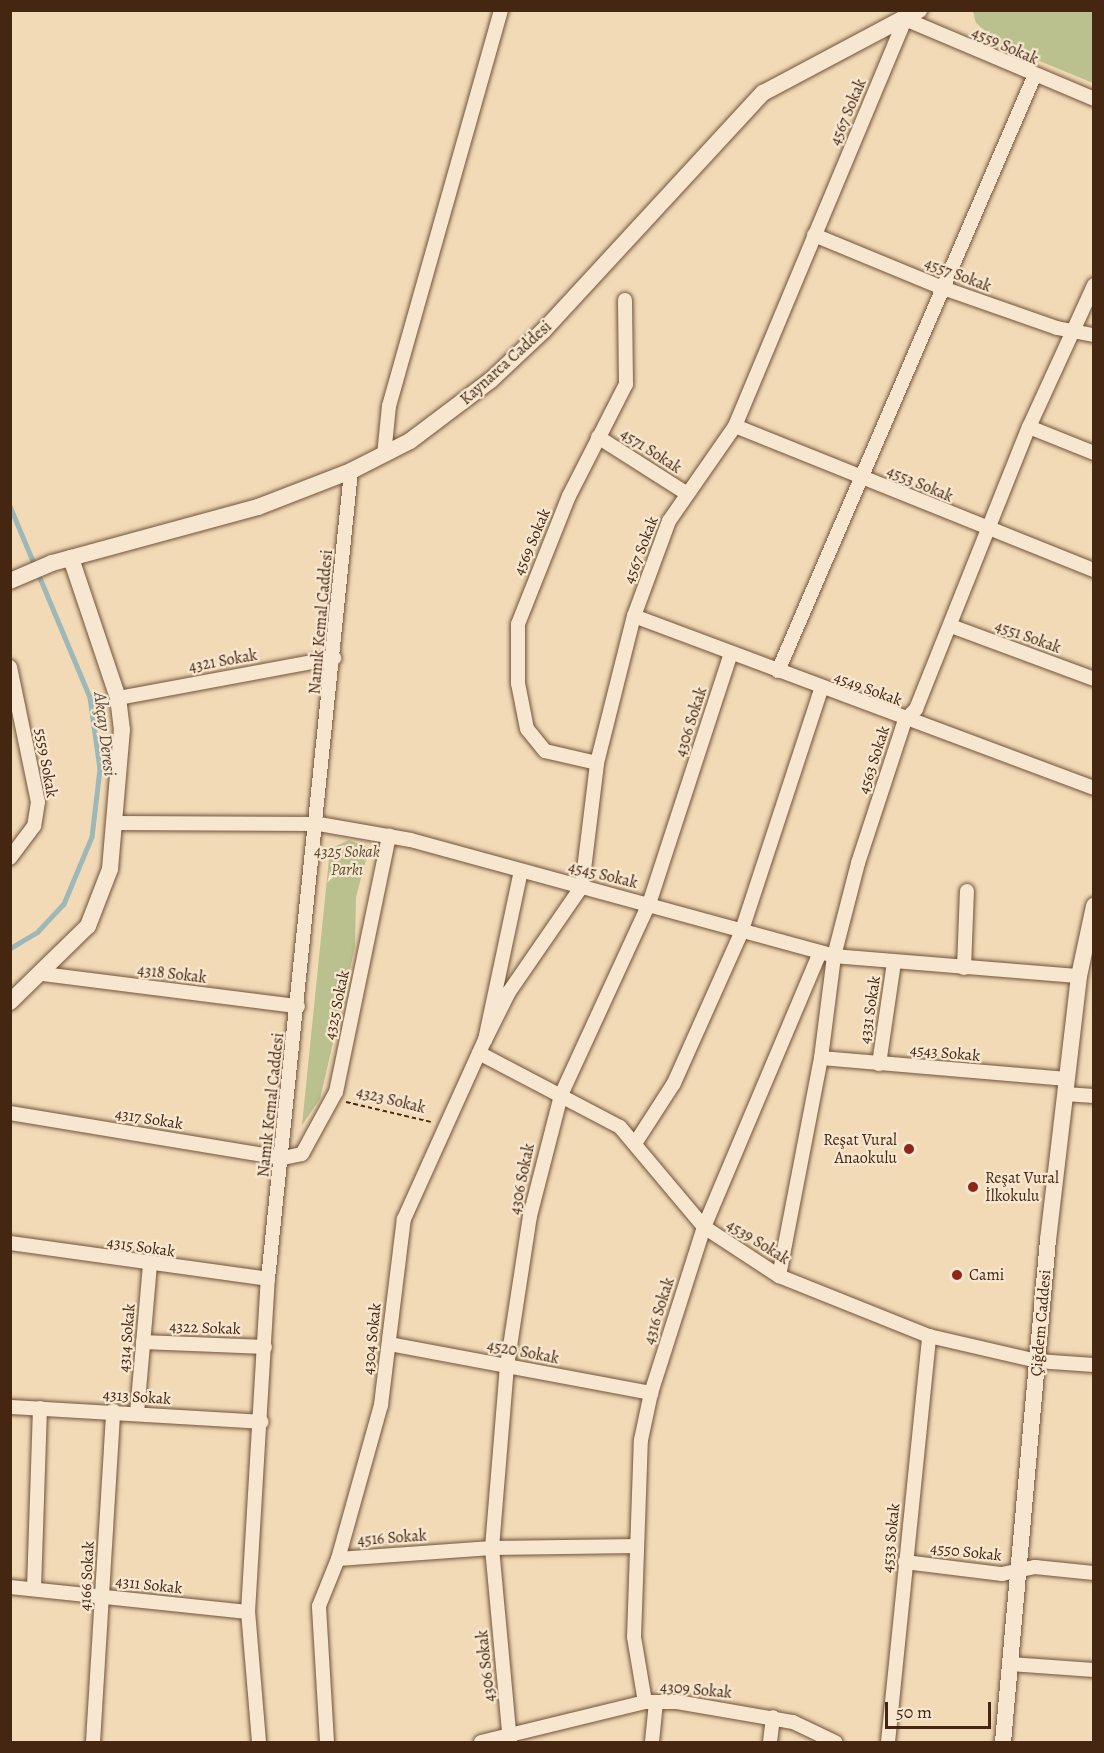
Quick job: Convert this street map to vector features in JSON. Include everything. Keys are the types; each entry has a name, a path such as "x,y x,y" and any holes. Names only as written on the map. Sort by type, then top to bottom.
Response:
{"street":[{"path":"384,455 389,406 501,10"},
{"name":"Kaynarca Caddesi","path":"10,581 71,558 258,507 351,471 384,455 443,418 517,356 763,93 912,15"},
{"name":"4559 Sokak","path":"912,15 1034,77 1094,99"},
{"name":"4567 Sokak","path":"485,1040 509,992 582,886 597,763 634,616 669,521 686,493 735,426 814,235 912,15"},
{"path":"778,671 940,287 1034,77"},
{"name":"4557 Sokak","path":"814,235 940,287 1057,328 1073,327 1094,335"},
{"name":"4563 Sokak","path":"779,1276 821,1058 827,955 905,720 916,709 1029,427 1094,285"},
{"name":"4569 Sokak","path":"597,763 545,752 527,729 519,683 518,635 524,603 598,437 629,374 625,300"},
{"name":"4553 Sokak","path":"735,426 989,531 1094,570"},
{"path":"1029,427 1094,453"},
{"name":"4571 Sokak","path":"598,437 686,493"},
{"name":"Namık Kemal Caddesi","path":"259,1743 248,1612 262,1422 268,1279 319,824 351,471"},
{"path":"10,1002 74,944 98,907 116,823 123,761 118,698 71,558"},
{"name":"4549 Sokak","path":"634,616 778,671 821,690 1094,788"},
{"name":"4551 Sokak","path":"951,626 1094,679"},
{"name":"4306 Sokak","path":"510,1739 492,1548 507,1366 530,1216 561,1095 649,904 731,653"},
{"name":"4321 Sokak","path":"118,698 334,658"},
{"name":"5559 Sokak","path":"10,667 38,802 34,826 10,858"},
{"path":"636,1142 674,1083 741,933 821,690"},
{"name":"4545 Sokak","path":"116,823 319,824 389,835 649,904 741,933 827,955 1079,976"},
{"name":"4325 Sokak","path":"283,1158 307,1150 334,1099 389,835"},
{"path":"485,1040 521,871"},
{"path":"964,968 967,891"},
{"name":"Çiğdem Caddesi","path":"1003,1743 1037,1361 1066,1086 1079,976 1094,906"},
{"name":"4316 Sokak","path":"652,1743 650,1702 634,1637 641,1440 651,1393 704,1227 827,955"},
{"name":"4331 Sokak","path":"879,1064 894,962"},
{"name":"4318 Sokak","path":"43,974 298,1006"},
{"name":"4304 Sokak","path":"338,1558 366,1472 389,1344 404,1219 443,1125 485,1040"},
{"name":"4539 Sokak","path":"479,1053 620,1127 636,1142 704,1227 779,1276 929,1336 1037,1361 1094,1365"},
{"name":"4543 Sokak","path":"821,1058 1066,1086 1094,1096"},
{"name":"4317 Sokak","path":"10,1113 283,1158"},
{"name":"4315 Sokak","path":"10,1243 150,1265 268,1279"},
{"name":"4314 Sokak","path":"137,1413 150,1265"},
{"name":"4533 Sokak","path":"888,1743 929,1336"},
{"name":"4322 Sokak","path":"143,1342 265,1347"},
{"name":"4520 Sokak","path":"389,1344 651,1393"},
{"name":"4313 Sokak","path":"10,1407 113,1411 262,1422"},
{"path":"34,1589 40,1408"},
{"name":"4166 Sokak","path":"93,1743 113,1411"},
{"name":"4516 Sokak","path":"327,1743 319,1606 338,1558 492,1548 637,1546"},
{"name":"4550 Sokak","path":"905,1562 1020,1572 1035,1568 1094,1573"},
{"name":"4311 Sokak","path":"10,1587 248,1612"},
{"path":"1010,1664 1094,1670"},
{"name":"4309 Sokak","path":"481,1743 510,1739 650,1702 773,1718 835,1743"},
{"path":"770,1743 773,1718"}],"path":[{"name":"4323 Sokak","path":"334,1099 443,1125"}],"green space":[{"path":"973,11 1093,11 1093,83 1003,46 976,23"},
{"name":"4325 Sokak Parkı","path":"349,840 369,848 356,897 355,947 320,1099 302,1125 330,849"}],"waterway":[{"name":"Akçay Deresi","path":"10,506 90,697 100,769 92,837 64,904 38,932 10,949"}],"place":[{"name":"Reşat Vural Anaokulu","path":"909,1149"},
{"name":"Reşat Vural İlkokulu","path":"973,1187"},
{"name":"Cami","path":"957,1275"}]}
